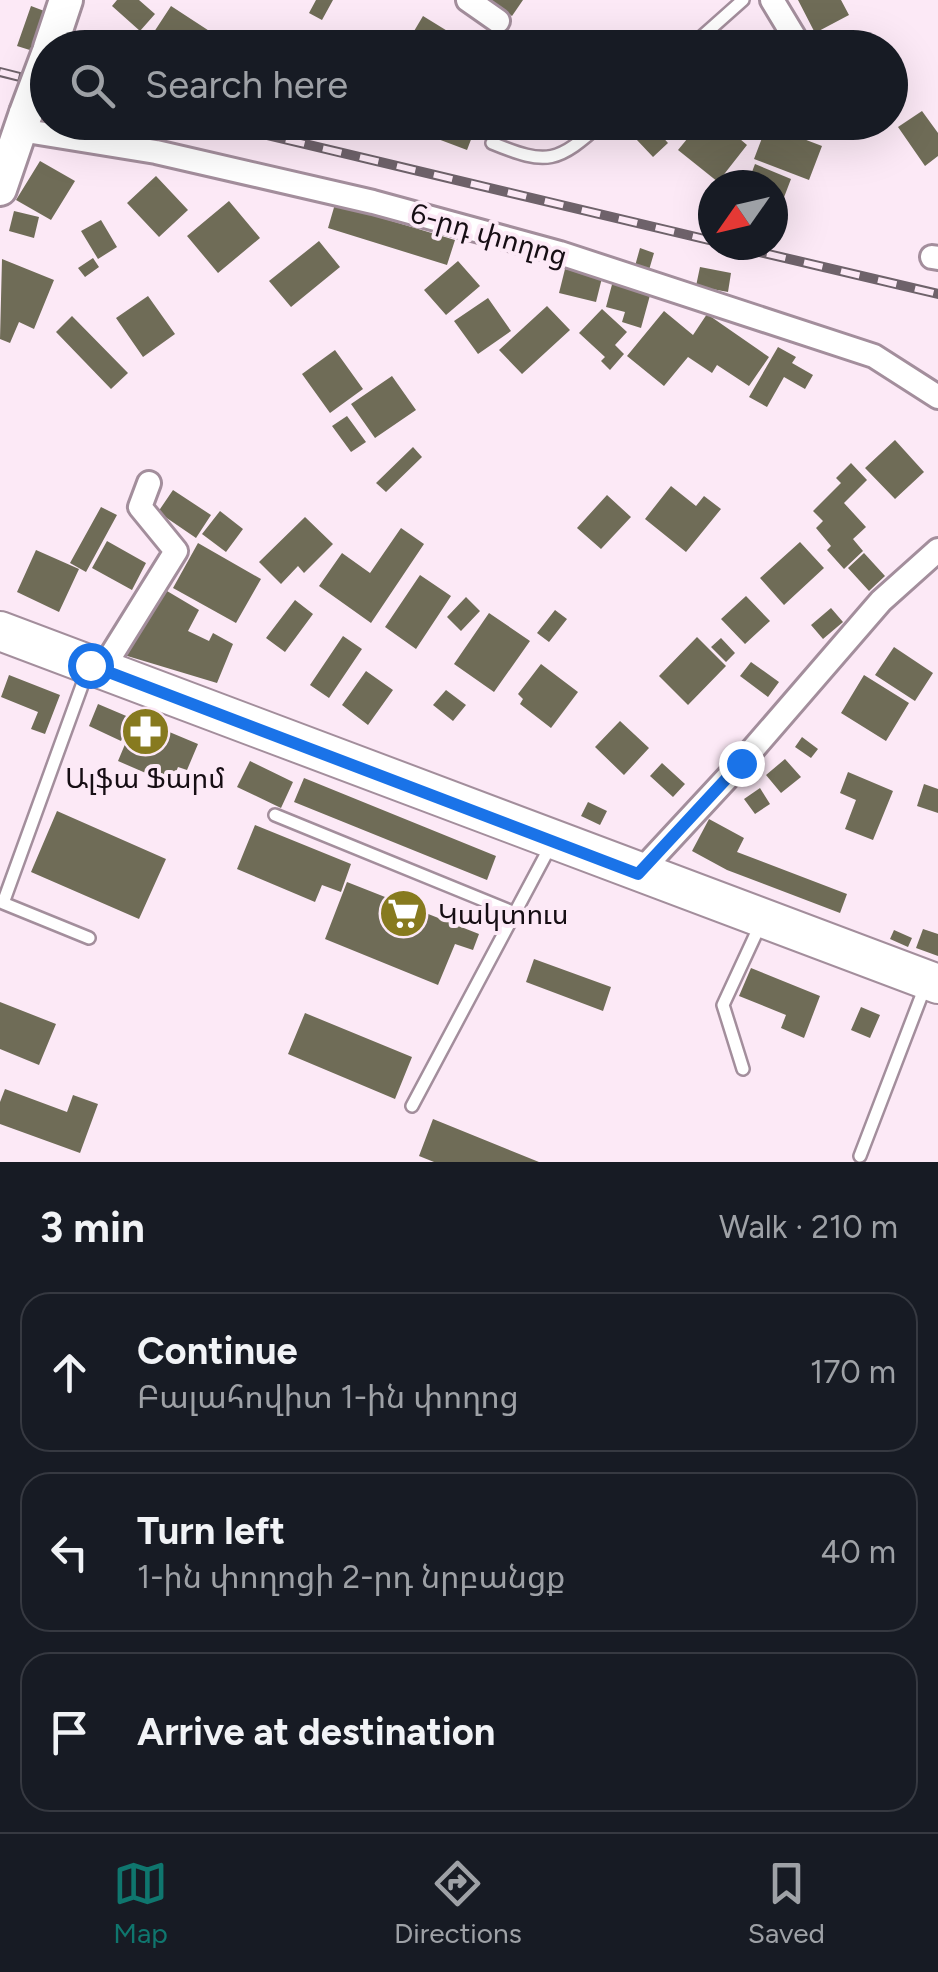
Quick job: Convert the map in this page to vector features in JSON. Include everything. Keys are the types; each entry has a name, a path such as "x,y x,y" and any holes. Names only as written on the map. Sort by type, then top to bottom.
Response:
{"main road":[{"path":"0,631 933,982"}],"street":[{"path":"56,30 66,0"},
{"path":"468,0 498,21"},
{"path":"772,0 790,30"},
{"path":"0,189 30,102"},
{"name":"6-րդ փողոց","path":"23,122 30,124"},
{"name":"6-րդ փողոց","path":"103,140 373,202 560,253 874,356 938,397"},
{"path":"96,667 176,550 140,507 149,483"},
{"path":"638,874 741,763 882,600 938,550"}],"lane":[{"path":"709,30 743,0"},
{"path":"492,142 530,158 558,156 579,140"},
{"path":"89,938 3,903 96,667"},
{"path":"274,814 515,913"},
{"path":"412,1106 554,841"},
{"path":"742,1068 723,1005 762,919"},
{"path":"860,1156 933,982"}],"building":[{"path":"117,0 139,0 155,14 139,30 112,6"},
{"path":"316,0 333,0 322,20 309,13"},
{"path":"490,0 523,0 512,16"},
{"path":"798,0 841,0 849,15 813,30"},
{"path":"31,6 47,12 41,30 30,30 30,50 17,46"},
{"path":"171,6 208,30 155,30"},
{"path":"423,16 446,30 415,30"},
{"path":"922,111 938,133 938,156 925,166 907,140 908,120"},
{"path":"441,140 471,140 467,150"},
{"path":"637,140 665,140 668,143 653,157"},
{"path":"686,140 741,140 747,145 727,170 703,170 678,150"},
{"path":"761,140 806,140 822,146 809,180 754,159"},
{"path":"40,161 75,181 51,220 16,200"},
{"path":"156,176 188,210 159,237 127,203"},
{"path":"229,201 260,238 218,273 187,236"},
{"path":"335,204 455,240 447,265 328,228"},
{"path":"14,211 39,217 34,238 9,231"},
{"path":"101,220 117,247 98,259 81,231"},
{"path":"319,241 340,267 291,307 269,281"},
{"path":"640,248 654,253 649,270 635,266"},
{"path":"93,258 99,267 85,277 78,268"},
{"path":"2,259 54,280 34,329 19,322 10,343 0,339"},
{"path":"458,261 480,286 446,315 424,290"},
{"path":"700,267 731,273 728,292 696,286"},
{"path":"565,269 602,278 596,302 559,293"},
{"path":"614,277 652,288 641,328 622,322 625,312 606,307"},
{"path":"148,296 175,334 143,357 116,318"},
{"path":"488,298 511,331 478,354 454,321"},
{"path":"547,306 570,330 522,374 499,350"},
{"path":"602,309 627,332 615,345 624,354 610,370 601,361 605,357 579,333"},
{"path":"664,311 693,335 707,314 769,357 749,386 717,365 712,373 688,357 664,386 627,356"},
{"path":"72,316 128,373 111,389 56,332"},
{"path":"778,347 796,357 792,363 813,375 805,389 784,377 767,407 749,397"},
{"path":"335,350 363,389 330,413 302,374"},
{"path":"392,376 416,410 375,438 351,404"},
{"path":"347,416 366,442 351,452 332,426"},
{"path":"895,440 924,472 895,499 865,468"},
{"path":"413,447 422,457 386,492 376,483"},
{"path":"851,463 867,480 844,503 866,527 853,539 863,551 844,569 827,550 831,546 816,528 823,521 813,511 841,483 836,478"},
{"path":"671,486 696,506 704,496 721,509 686,552 645,519"},
{"path":"173,490 211,515 196,538 158,512"},
{"path":"607,495 631,517 601,549 577,528"},
{"path":"101,507 117,515 86,572 70,563"},
{"path":"220,511 243,529 226,552 202,534"},
{"path":"305,517 333,544 304,573 298,566 281,584 259,562"},
{"path":"401,528 424,544 371,623 319,586 342,553 370,573"},
{"path":"107,541 146,563 132,590 92,568"},
{"path":"800,542 824,568 784,605 760,578"},
{"path":"198,543 261,579 236,623 173,588"},
{"path":"36,550 79,569 59,612 17,592"},
{"path":"864,553 885,576 869,591 848,568"},
{"path":"420,575 451,596 416,649 385,627"},
{"path":"167,591 199,610 188,631 209,641 213,633 233,644 217,683 124,655"},
{"path":"746,596 770,621 745,644 721,619"},
{"path":"466,597 480,611 461,631 447,617"},
{"path":"295,600 313,614 285,652 266,638"},
{"path":"831,608 843,622 823,639 811,625"},
{"path":"555,610 567,619 549,642 537,633"},
{"path":"489,613 530,641 494,692 454,664"},
{"path":"343,636 362,649 329,698 310,685"},
{"path":"697,637 726,666 688,705 659,676"},
{"path":"721,638 735,653 726,662 711,647"},
{"path":"894,647 933,673 915,701 875,675"},
{"path":"751,662 779,682 768,697 740,676"},
{"path":"541,664 578,692 551,728 520,704 523,699 518,694"},
{"path":"366,671 393,690 368,725 342,705"},
{"path":"9,675 60,695 45,734 31,729 38,712 1,697"},
{"path":"864,675 909,703 886,741 841,713"},
{"path":"446,690 466,705 453,721 433,705"},
{"path":"98,704 131,718 121,741 89,726"},
{"path":"136,718 198,744 187,770 178,767 171,784 118,761"},
{"path":"620,721 649,748 624,775 595,747"},
{"path":"802,737 818,749 811,758 795,747"},
{"path":"785,759 801,777 781,793 766,775"},
{"path":"250,761 293,782 281,808 237,787"},
{"path":"662,763 685,784 673,797 650,776"},
{"path":"848,772 893,791 873,840 845,829 856,800 840,793"},
{"path":"304,778 496,856 487,880 294,802"},
{"path":"924,784 938,789 938,813 917,806"},
{"path":"760,788 770,804 755,814 744,799"},
{"path":"588,802 607,811 600,825 581,816"},
{"path":"57,811 166,859 139,919 31,872"},
{"path":"709,819 744,838 737,852 847,894 840,913 727,870 692,851"},
{"path":"255,825 351,864 341,892 322,885 315,902 237,869"},
{"path":"347,882 479,934 473,950 455,944 438,985 325,939"},
{"path":"923,929 938,934 938,956 916,948"},
{"path":"894,930 912,938 908,947 890,939"},
{"path":"534,959 611,987 603,1011 526,982"},
{"path":"751,968 820,996 804,1038 781,1028 786,1015 739,996"},
{"path":"0,1002 56,1024 39,1065 0,1049"},
{"path":"861,1007 880,1015 870,1038 851,1030"},
{"path":"305,1013 412,1057 395,1099 288,1054"},
{"path":"5,1089 67,1112 73,1095 98,1104 80,1153 0,1124 0,1102"},
{"path":"433,1119 539,1162 434,1162 419,1156"}],"railway":[{"path":"0,72 30,80"},
{"path":"288,140 698,237"},
{"path":"788,259 938,294"}],"place":[{"name":"Ալֆա Ֆարմ","path":"145,731"},
{"name":"Կակտուս","path":"403,914"}],"route":[{"path":"90,665 638,874 741,763"}]}
